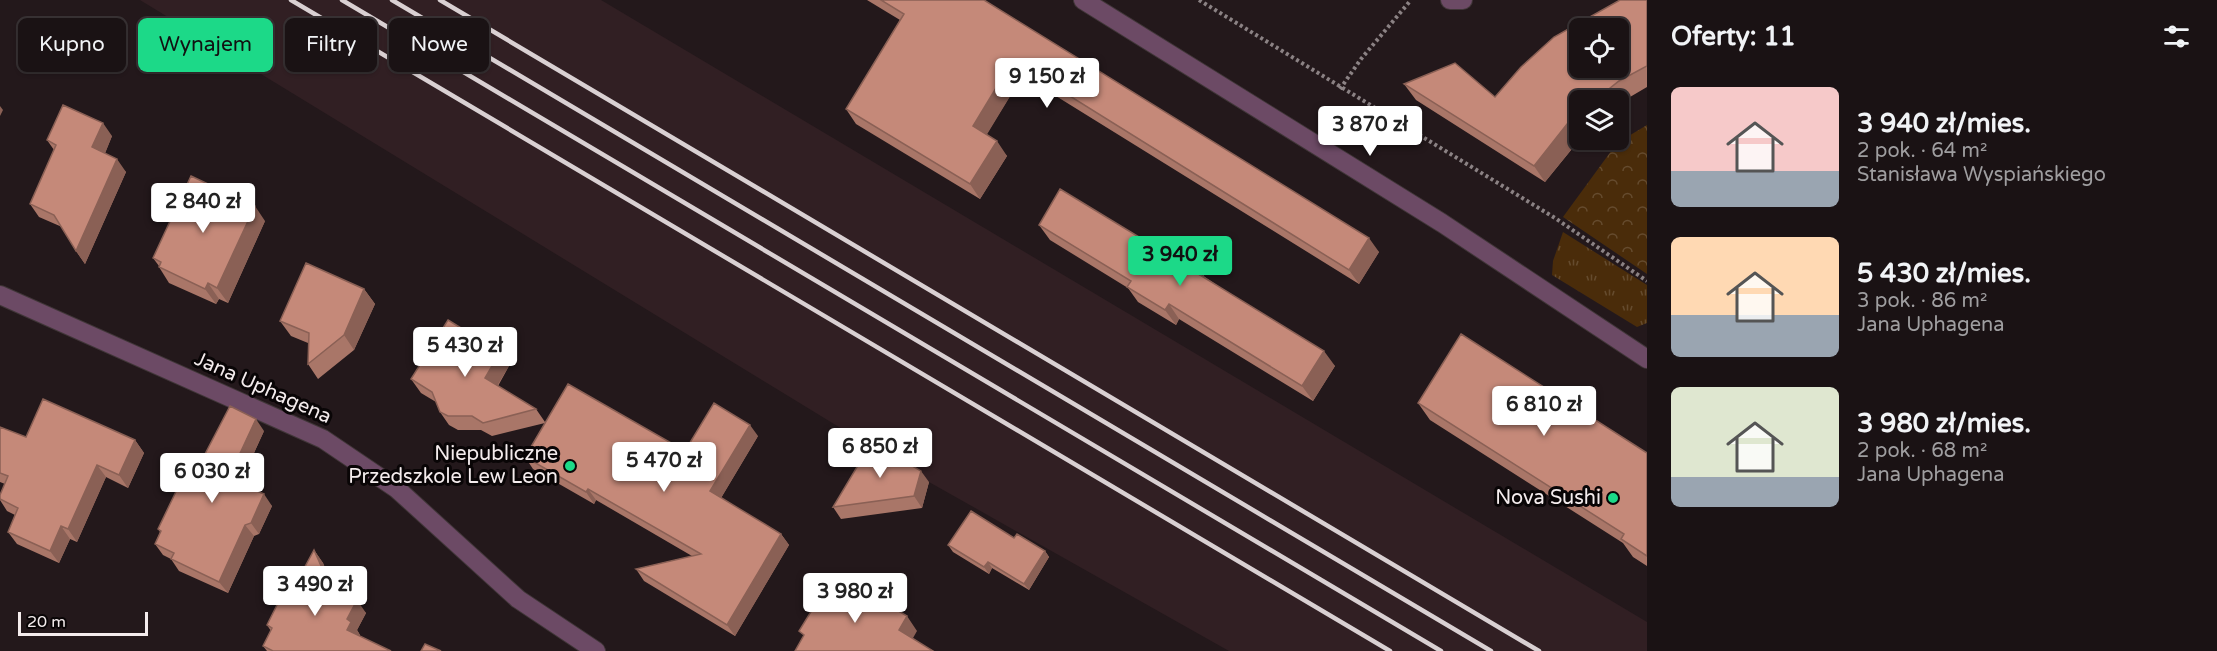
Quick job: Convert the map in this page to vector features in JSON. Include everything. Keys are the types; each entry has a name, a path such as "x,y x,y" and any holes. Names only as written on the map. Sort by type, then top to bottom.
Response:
{"street":[{"path":"1083,0 1442,223 1647,359"},
{"path":"1450,0 1463,0"},
{"name":"Jana Uphagena","path":"0,295 323,439 397,489 518,599 596,651"}],"path":[{"path":"1199,0 1555,218 1647,281"},
{"path":"1340,88 1361,59 1411,0"}],"shaded area":[{"path":"140,0 601,0 1647,622 1647,651 1229,651 929,482 258,72 273,72 273,18 169,18"}],"green space":[{"path":"1647,125 1647,274 1563,217 1612,150 1629,150 1629,136"},
{"path":"1563,232 1647,285 1647,323 1637,327 1552,275 1553,261"}],"building":[{"path":"881,0 984,0 1369,238 1349,270 1033,73 1031,76 1013,60 973,126 997,141 970,184 846,109 904,14"},
{"path":"1620,0 1647,0 1647,66 1629,76 1629,18 1588,18"},
{"path":"1569,29 1569,78 1625,78 1608,90 1569,90 1569,122 1534,166 1404,84 1455,63 1495,97 1521,67 1554,37"},
{"path":"63,105 103,123 92,147 117,159 76,251 54,215 30,204 56,145 47,140"},
{"path":"191,176 255,206 217,288 208,283 205,289 159,267 161,262 153,258"},
{"path":"1060,189 1152,245 1156,240 1194,262 1190,269 1324,351 1302,386 1169,304 1165,310 1127,287 1131,281 1039,225"},
{"path":"306,263 364,289 344,335 308,364 309,333 280,321"},
{"path":"448,320 500,352 485,378 536,409 483,423 472,416 448,416 440,412 432,392 411,379"},
{"path":"1461,334 1647,453 1647,556 1621,539 1624,534 1418,403"},
{"path":"568,384 685,451 714,403 750,425 710,491 781,534 727,625 636,569 701,554 588,489 586,492 525,457"},
{"path":"43,399 135,440 119,475 97,465 68,529 61,526 50,551 8,532 18,508 0,499 8,476 0,473 0,427 26,437"},
{"path":"230,406 256,419 228,479 264,494 251,523 245,525 219,582 171,559 174,553 155,544 161,531 158,529 183,477 193,477"},
{"path":"872,442 921,471 914,496 833,507"},
{"path":"971,511 1014,538 1017,534 1045,551 1024,584 988,562 984,567 948,545"},
{"path":"314,550 329,584 357,600 347,619 351,622 347,630 391,651 273,651 263,646 272,628 267,625 281,597 287,600"},
{"path":"839,576 907,616 899,630 933,651 795,651 804,635 799,631 820,597 825,600"},
{"path":"425,644 441,651 421,651"}],"railway":[{"path":"291,0 1390,651"},
{"path":"342,0 1441,651"},
{"path":"392,0 1491,651"},
{"path":"440,0 1539,651"}],"place":[{"name":"Niepubliczne Przedszkole Lew Leon","path":"570,466"},
{"name":"Nova Sushi","path":"1613,498"}]}
